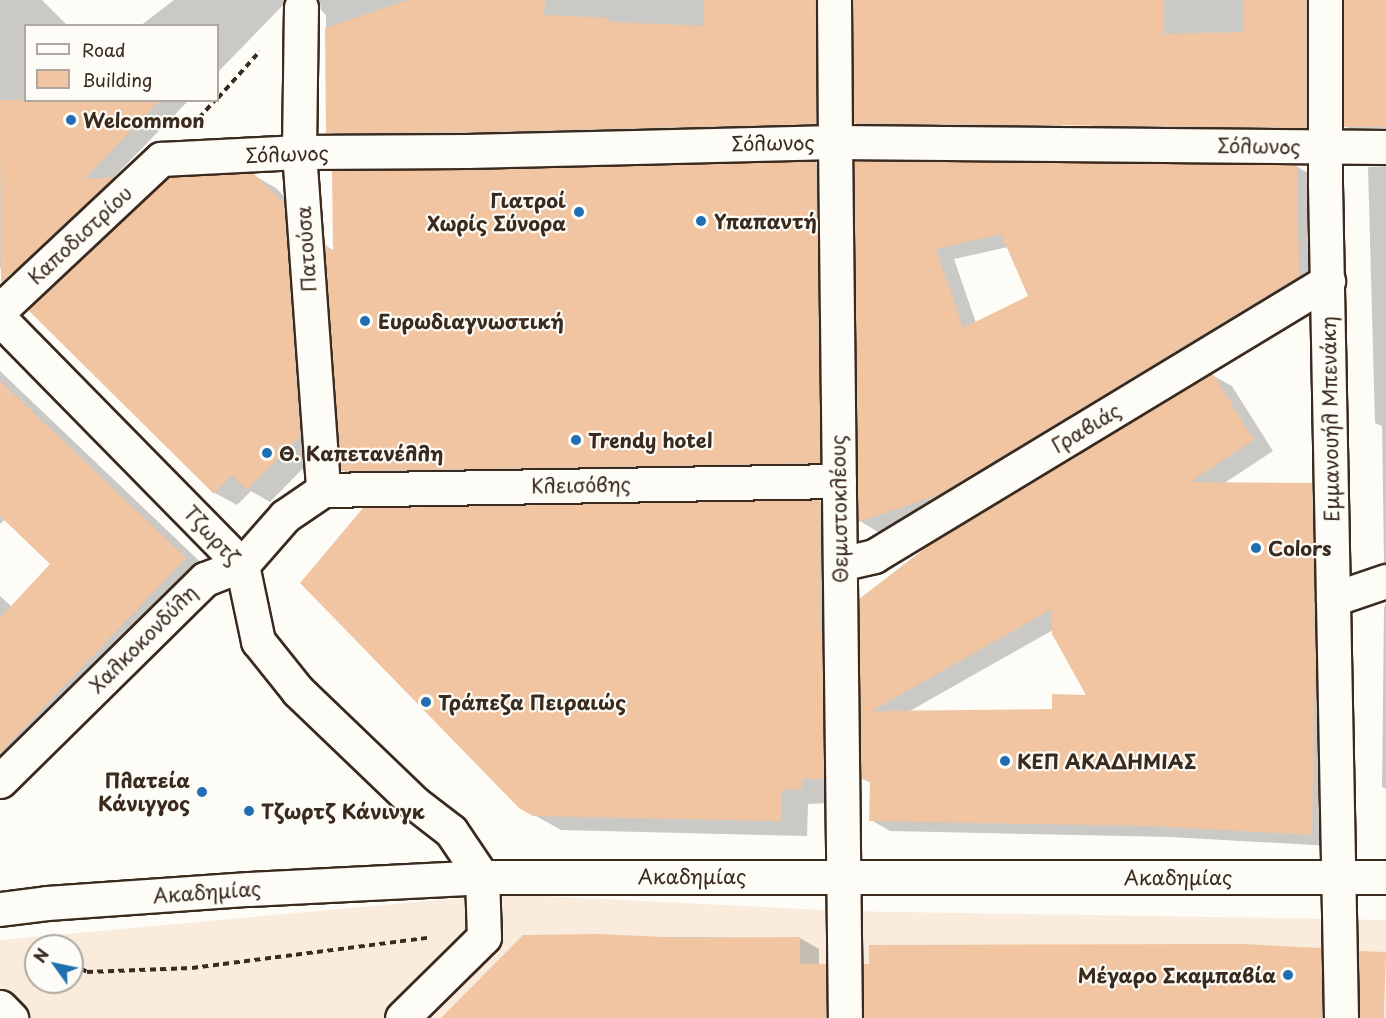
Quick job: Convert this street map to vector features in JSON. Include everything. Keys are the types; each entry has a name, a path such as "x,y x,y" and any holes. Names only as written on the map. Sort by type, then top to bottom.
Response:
{"street":[{"name":"Θεμιστοκλέους","path":"834,0 845,1018"},
{"name":"Εμμανουήλ Μπενάκη","path":"1325,0 1325,147 1341,1018"},
{"name":"Πατούσα","path":"305,2 299,152 323,490"},
{"name":"Σόλωνος","path":"161,159 299,152 466,151 835,142 1386,147"},
{"name":"Καποδιστρίου","path":"0,310 161,159"},
{"name":"Γραβιάς","path":"840,564 874,556 1328,282"},
{"name":"Τζωρτζ","path":"0,319 242,565 258,641 298,691 416,804 451,831 482,876"},
{"name":"Κλεισόβης","path":"323,490 838,481"},
{"name":"Χαλκοκονδύλη","path":"0,781 205,579 242,565 285,516 323,490"},
{"path":"1333,599 1386,580"},
{"path":"402,1018 484,937 482,876"},
{"name":"Ακαδημίας","path":"0,909 47,903 249,889 482,876 1386,877"},
{"path":"0,1007 12,1018"}],"path":[{"path":"84,970 87,972 192,968 428,938"}],"shaded area":[{"path":"505,894 844,911 1386,920 1386,1018 0,1018 0,940 24,938 24,994 84,994 84,934 66,934"}],"building":[{"path":"408,0 546,0 543,15 608,18 609,22 704,26 704,0 815,0 816,124 326,133 325,28"},
{"path":"853,0 1164,0 1164,34 1243,32 1244,0 1306,0 1306,128 854,123"},
{"path":"1344,0 1386,0 1386,127 1344,127"},
{"path":"0,100 158,102 84,179 114,177 1,283"},
{"path":"816,161 820,463 340,471 324,243 333,252 332,171"},
{"path":"854,161 1297,165 1299,276 938,495 858,522","holes":["1001,234 1028,296 963,328 936,249"]},
{"path":"253,173 284,203 300,436 247,490 232,475 214,494 28,310 169,177"},
{"path":"1212,373 1254,440 1190,482 1312,483 1315,665 1312,835 1149,826 869,821 870,780 861,779 859,599 932,543","holes":["1052,609 1052,634 1086,695 1052,694 1052,709 871,711"]},
{"path":"0,381 186,558 0,753 0,618 50,564 0,516"},
{"path":"820,500 820,630 822,628 824,779 802,779 802,789 782,790 781,821 533,816 519,808 300,583 363,508"},
{"path":"598,934 684,938 800,937 800,964 826,964 826,1018 441,1018 523,935"},
{"path":"1243,944 1321,948 1322,1018 864,1018 863,964 869,964 869,945"},
{"path":"1358,951 1386,952 1384,1018 1356,1018"}],"place":[{"name":"Welcommon","path":"71,120"},
{"name":"Γιατροί Χωρίς Σύνορα","path":"579,212"},
{"name":"Υπαπαντή","path":"701,221"},
{"name":"Ευρωδιαγνωστική","path":"365,321"},
{"name":"Trendy hotel","path":"576,440"},
{"name":"Θ. Καπετανέλλη","path":"267,453"},
{"name":"Colors","path":"1256,548"},
{"name":"Τράπεζα Πειραιώς","path":"426,702"},
{"name":"ΚΕΠ ΑΚΑΔΗΜΙΑΣ","path":"1005,761"},
{"name":"Πλατεία Κάνιγγος","path":"202,792"},
{"name":"Τζωρτζ Κάνινγκ","path":"249,811"},
{"name":"Μέγαρο Σκαμπαβία","path":"1288,975"}]}
